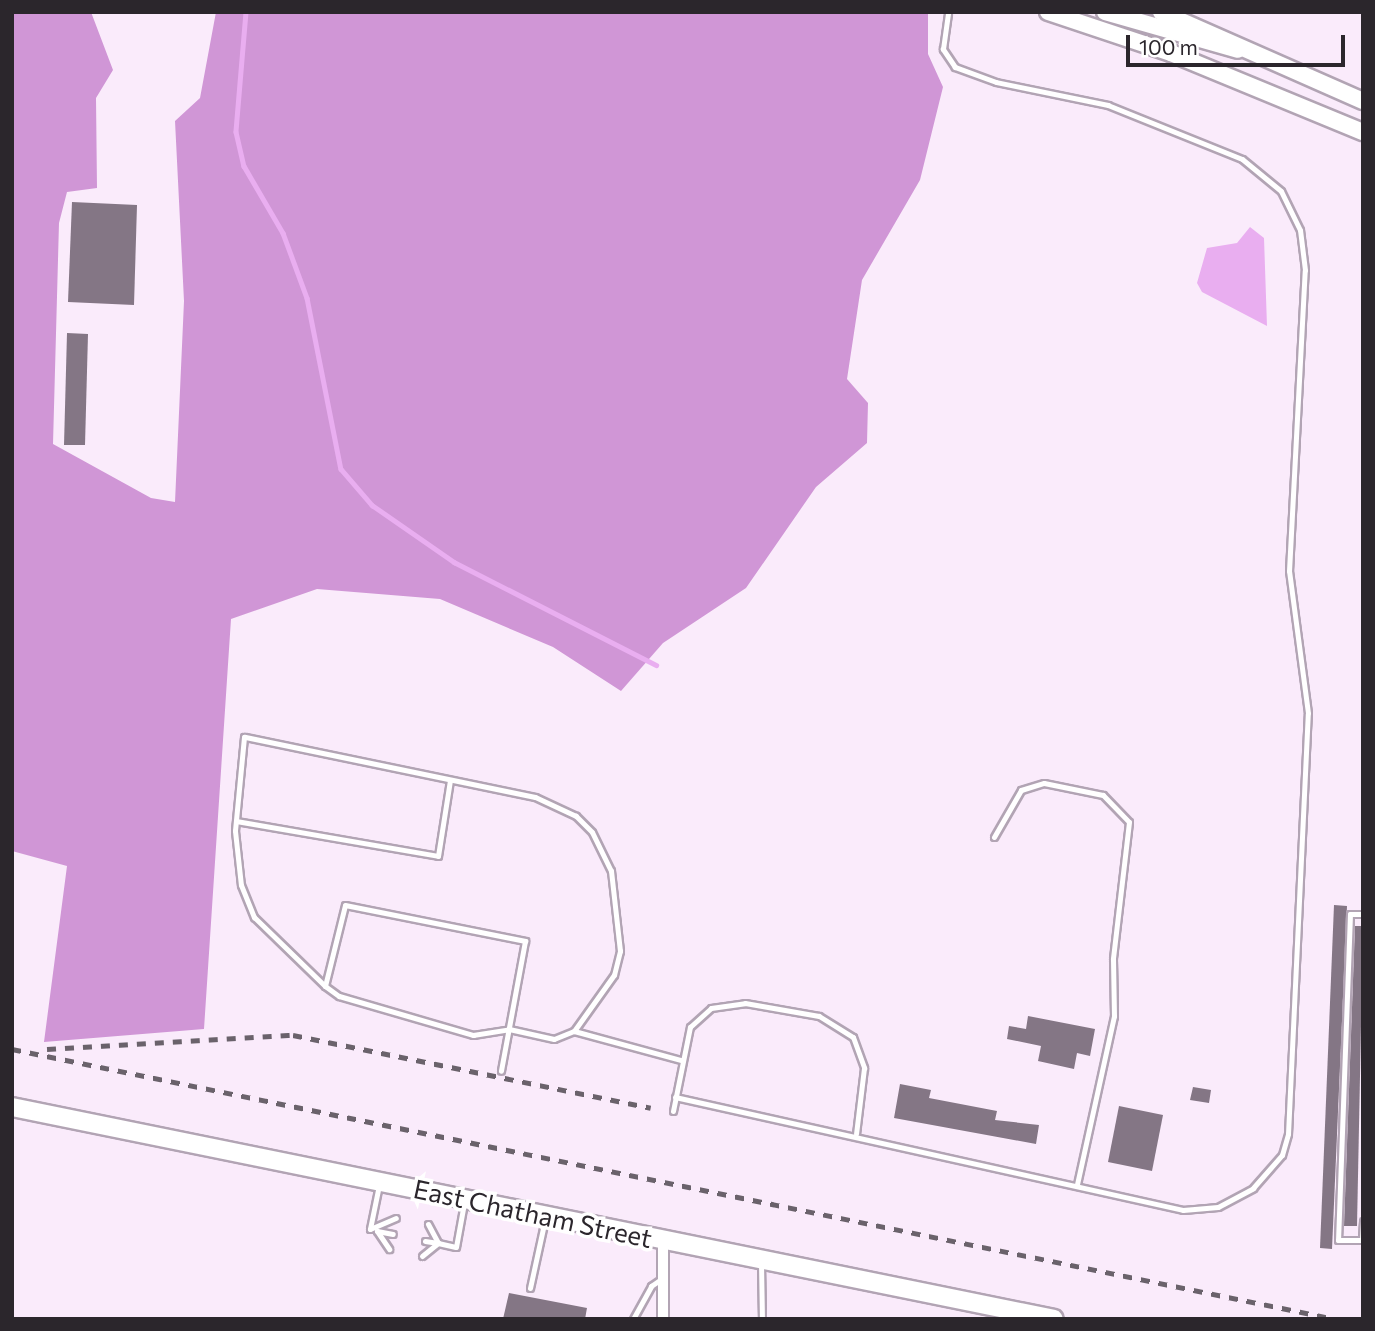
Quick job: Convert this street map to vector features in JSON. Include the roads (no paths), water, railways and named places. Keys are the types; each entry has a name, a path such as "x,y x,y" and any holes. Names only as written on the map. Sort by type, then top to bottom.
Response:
{"main road":[{"path":"1048,12 1171,53 1363,132"},
{"path":"1105,12 1283,64"},
{"path":"1161,12 1363,101"},
{"name":"East Chatham Street","path":"12,1107 1054,1319"}],"street":[{"path":"663,1240 663,1319"}],"lane":[{"path":"675,1097 856,1134 1183,1210 1209,1209 1253,1188 1282,1154 1288,1134 1308,713 1289,571 1304,252 1281,191 1260,168 1108,104 970,76 943,49 948,12"},
{"path":"244,737 450,780 552,802 576,817 603,849 618,895 619,958 574,1031 554,1039 509,1029 473,1035 350,1000 325,986 254,917 235,856 244,737"},
{"path":"236,821 438,856 450,780"},
{"path":"994,837 1021,790 1044,783 1103,795 1129,822 1113,959 1114,1016 1077,1184"},
{"path":"325,986 345,905 525,941 501,1071"},
{"path":"1363,914 1350,914 1338,1240 1362,1240 1363,1221"},
{"path":"673,1111 681,1060 690,1027 719,1006 745,1003 832,1021 853,1037 863,1058 856,1134"},
{"path":"574,1031 681,1060"},
{"path":"379,1181 370,1229 393,1234"},
{"path":"425,1241 456,1247 465,1199"},
{"path":"530,1288 546,1216"},
{"path":"377,1231 396,1218"},
{"path":"428,1224 438,1243"},
{"path":"377,1231 389,1249"},
{"path":"422,1256 438,1243"},
{"path":"761,1259 762,1319"},
{"path":"633,1319 651,1286 663,1278"}],"waterway":[{"path":"246,12 236,132 244,166 283,233 307,298 341,469 372,505 454,562 656,665"}],"railway":[{"path":"47,1049 293,1035 651,1108"},
{"path":"12,1049 1335,1319"}]}
